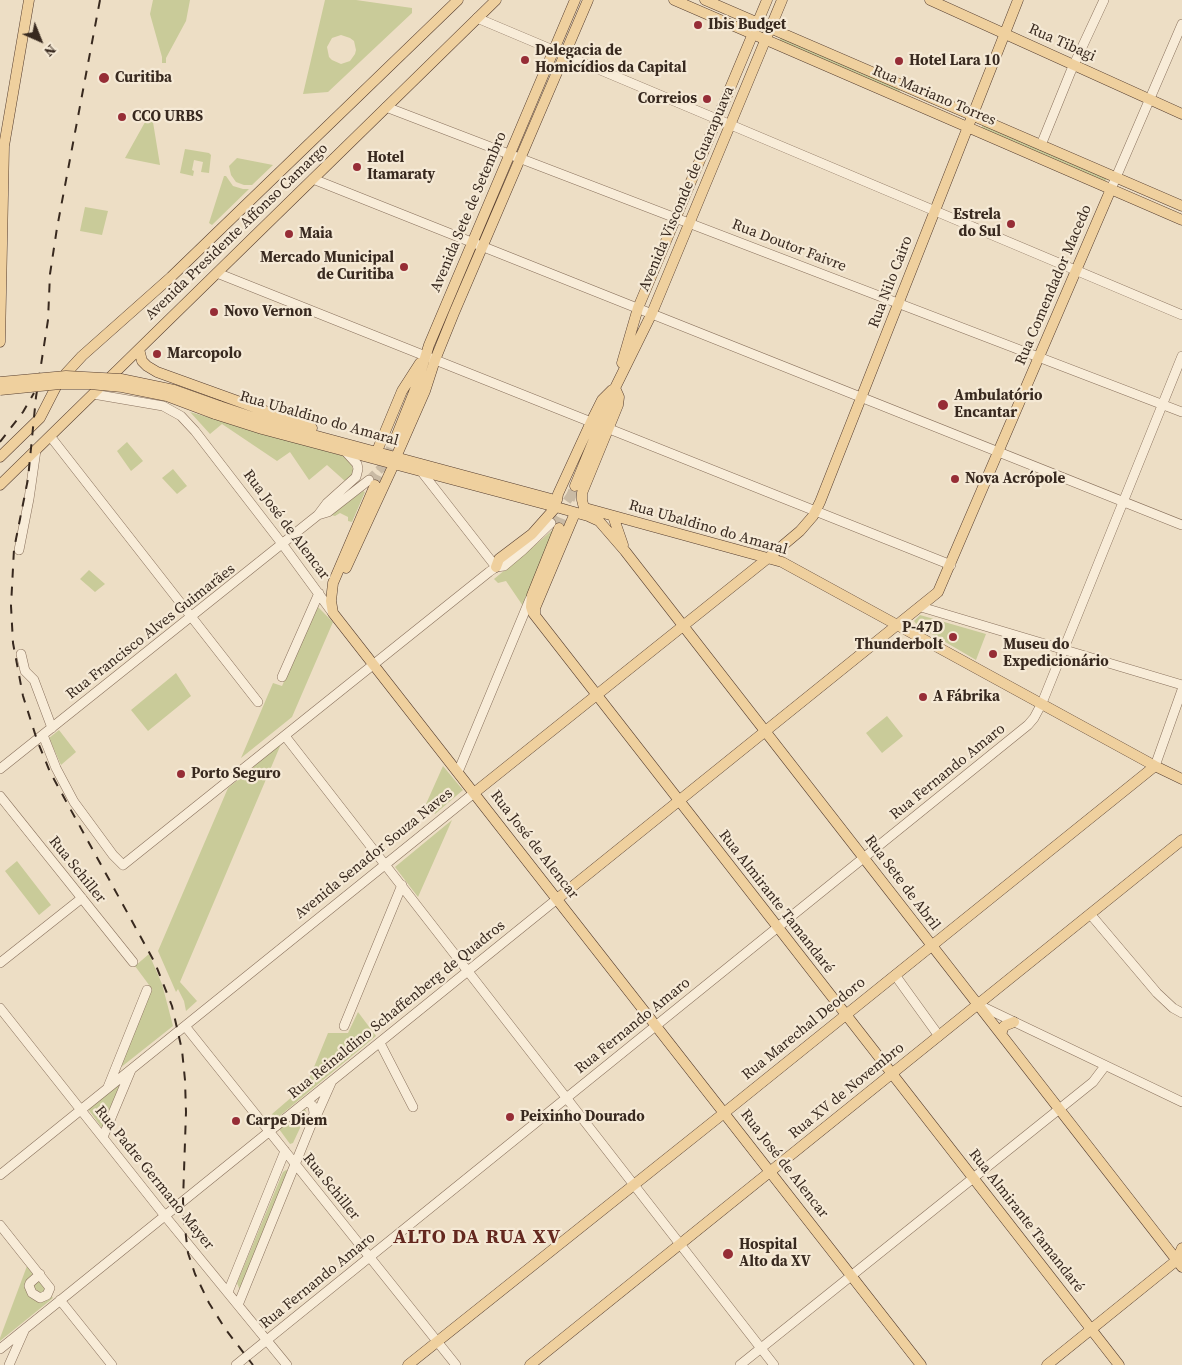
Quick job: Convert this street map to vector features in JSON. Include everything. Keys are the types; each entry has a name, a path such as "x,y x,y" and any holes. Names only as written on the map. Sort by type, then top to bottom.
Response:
{"main road":[{"path":"0,342 2,199 6,132 29,0"},
{"name":"Avenida Presidente Affonso Camargo","path":"0,457 40,418 59,381 82,356 177,271 458,0"},
{"name":"Avenida Presidente Affonso Camargo","path":"0,485 496,0"},
{"name":"Avenida Sete de Setembro","path":"559,53 575,0"},
{"name":"Avenida Sete de Setembro","path":"396,437 559,53 588,0"},
{"name":"Rua Mariano Torres","path":"674,0 1182,220"},
{"name":"Rua Mariano Torres","path":"706,0 1182,206"},
{"name":"Avenida Visconde de Guarapuava","path":"615,388 638,308 767,0"},
{"name":"Avenida Visconde de Guarapuava","path":"575,486 615,388 652,314 782,0"},
{"name":"Rua Tibagi","path":"930,0 1182,114"},
{"name":"Rua Nilo Cairo","path":"768,558 800,531 816,511 1018,0"},
{"path":"727,94 750,78"},
{"path":"896,82 908,102"},
{"path":"703,152 707,181"},
{"name":"Rua Comendador Macedo","path":"766,731 922,607 938,592 1111,189"},
{"path":"1160,197 1182,220"},
{"path":"139,349 142,361 157,372 312,428 330,438"},
{"path":"377,451 402,391 430,358"},
{"path":"331,601 425,391 430,358"},
{"path":"0,382 66,376 121,379 174,390 217,410"},
{"path":"0,390 60,384 90,384 122,387 167,396 217,410"},
{"path":"496,567 499,559 532,534 556,504 558,494 602,400 615,388 619,397 618,404 582,493 580,510 535,608 535,616"},
{"name":"Rua Ubaldino do Amaral","path":"217,410 377,451 421,471 444,478 613,516 782,562 1154,766 1182,779"},
{"name":"Rua Ubaldino do Amaral","path":"217,410 262,429 344,451 395,460 556,504"},
{"path":"333,612 331,601 335,580 372,483"},
{"name":"Rua Ubaldino do Amaral","path":"580,510 595,519"},
{"path":"613,516 625,551"},
{"name":"Rua Sete de Abril","path":"595,519 625,551 1180,1263"},
{"path":"535,616 531,607 532,595 555,525"},
{"name":"Avenida Senador Souza Naves","path":"474,794 768,558"},
{"name":"Rua José de Alencar","path":"333,612 921,1365"},
{"name":"Rua Almirante Tamandaré","path":"535,616 1119,1365"},
{"name":"Rua Reinaldino Schaffenberg de Quadros","path":"557,899 766,731"},
{"name":"Rua Marechal Deodoro","path":"408,1365 895,976 1154,766"},
{"name":"Rua XV de Novembro","path":"530,1365 1182,840"},
{"path":"1001,1034 1004,1026 1014,1022"},
{"path":"1047,1365 1091,1329 1180,1263 1182,1248"}],"street":[{"path":"1041,145 1104,0"},
{"path":"477,18 1182,315"},
{"name":"Rua Comendador Macedo","path":"1111,189 1182,24"},
{"name":"Rua Doutor Faivre","path":"386,107 1182,412"},
{"path":"313,179 1182,525"},
{"path":"217,273 591,422"},
{"name":"Rua Fernando Amaro","path":"236,1365 1028,725 1042,703 1182,356"},
{"name":"Rua José de Alencar","path":"93,394 163,406 181,416 195,431 286,548 333,612"},
{"path":"607,428 951,565"},
{"path":"50,436 258,702"},
{"path":"19,550 36,450"},
{"name":"Rua Francisco Alves Guimarães","path":"0,769 192,617 286,548 293,534 318,515 327,503 356,477 357,464 344,451"},
{"path":"421,471 496,567"},
{"path":"438,492 438,486 444,478"},
{"name":"Rua Francisco Alves Guimarães","path":"318,515 328,512 372,483"},
{"path":"43,735 61,779 80,812 123,865 496,567 504,566 555,525"},
{"path":"282,677 319,593"},
{"path":"458,772 532,595"},
{"path":"922,607 1182,685"},
{"path":"522,620 535,616"},
{"path":"21,654 25,671 34,680 52,728"},
{"path":"1154,766 1182,690"},
{"path":"285,736 774,1365"},
{"name":"Avenida Senador Souza Naves","path":"0,1174 474,794"},
{"name":"Rua Schiller","path":"0,796 133,962"},
{"path":"344,1026 402,885"},
{"path":"0,963 82,898"},
{"name":"Rua Reinaldino Schaffenberg de Quadros","path":"0,1349 557,899"},
{"path":"1091,915 1157,993 1173,1008 1182,1013"},
{"path":"895,976 939,1036"},
{"path":"108,1088 147,990"},
{"path":"979,1005 1182,1102"},
{"name":"Rua Padre Germano Mayer","path":"0,1008 165,1216 287,1365"},
{"name":"Rua Schiller","path":"185,1026 456,1365"},
{"path":"380,1043 413,1107"},
{"path":"740,1365 1093,1082 1105,1066"},
{"path":"103,1137 132,1069"},
{"path":"310,1125 315,1119 331,1082"},
{"path":"238,1305 296,1165 310,1125 314,1113 313,1106 307,1101"},
{"path":"228,1292 285,1151"},
{"path":"0,1225 40,1274 50,1288 50,1291 44,1297 37,1297 32,1293 29,1286 40,1274"},
{"path":"60,1300 112,1365"},
{"path":"9,1365 25,1329"}],"green space":[{"path":"153,0 190,0 186,21 166,58 166,63 162,63 150,14"},
{"path":"325,0 356,0 412,8 412,13 328,92 303,94","holes":["341,35 354,41 356,50 350,61 341,64 332,60 329,57 327,47 332,38"]},
{"path":"782,33 895,83 906,101 778,44"},
{"path":"149,115 152,116 160,165 125,158"},
{"path":"984,122 1108,176 1104,184 980,132"},
{"path":"185,149 211,155 209,173 201,172 203,162 194,160 193,176 180,173"},
{"path":"237,158 273,165 252,185 244,185 236,182 231,175 229,166"},
{"path":"224,176 233,186 249,189 212,225 209,223"},
{"path":"85,207 108,211 102,235 80,231"},
{"path":"190,412 343,456 350,461 354,472 346,482 327,465 309,480 290,452 277,461 222,424 210,434"},
{"path":"127,442 143,461 131,471 117,451"},
{"path":"173,469 187,486 177,494 162,478"},
{"path":"363,491 365,492 352,522 348,521 348,517 340,513 335,516 331,515"},
{"path":"557,526 523,606 506,581 498,583 494,579"},
{"path":"89,570 105,584 95,592 80,579"},
{"path":"318,607 333,622 292,717 241,758 273,683 282,686"},
{"path":"920,615 986,634 976,660 918,626 914,621"},
{"path":"176,673 191,696 148,731 131,710"},
{"path":"887,716 903,736 882,753 866,733"},
{"path":"59,730 76,752 61,765 49,738"},
{"path":"281,744 180,982 197,1001 186,1011 184,1001 178,989 176,992 158,951 228,788"},
{"path":"443,766 463,790 435,814 426,804"},
{"path":"452,820 418,897 395,867"},
{"path":"17,861 51,905 39,915 5,871"},
{"path":"149,954 162,984 173,1026 120,1068 152,989 135,966"},
{"path":"358,1012 376,1036 276,1119 272,1114 307,1084 328,1033 348,1033"},
{"path":"120,1084 102,1128 88,1109"},
{"path":"304,1107 307,1113 293,1143 290,1144 279,1129"},
{"path":"289,1171 241,1288 239,1288 237,1283 283,1172"},
{"path":"27,1266 53,1298 0,1341 0,1338"}],"tunnel":[{"path":"375,485 396,437"},
{"path":"369,480 384,465"},
{"path":"559,528 575,486"},
{"path":"551,523 574,491"}],"railway":[{"path":"100,0 50,274 48,320 36,397 28,479 14,549 11,606 13,643 23,696 37,740 50,772 155,963 172,1006 182,1050 185,1080 186,1112 183,1201 188,1253 195,1274 209,1303 226,1330 253,1365"},
{"path":"0,442 23,412 34,393"}],"place":[{"name":"Ibis Budget","path":"698,25"},
{"name":"Delegacia de Homicídios da Capital","path":"525,60"},
{"name":"Hotel Lara 10","path":"899,61"},
{"name":"Curitiba","path":"104,78"},
{"name":"Correios","path":"707,99"},
{"name":"CCO URBS","path":"122,117"},
{"name":"Hotel Itamaraty","path":"357,167"},
{"name":"Estrela do Sul","path":"1011,224"},
{"name":"Maia","path":"289,234"},
{"name":"Mercado Municipal de Curitiba","path":"404,267"},
{"name":"Novo Vernon","path":"214,312"},
{"name":"Marcopolo","path":"157,354"},
{"name":"Ambulatório Encantar","path":"943,405"},
{"name":"Nova Acrópole","path":"955,479"},
{"name":"P-47D Thunderbolt","path":"953,637"},
{"name":"Museu do Expedicionário","path":"993,654"},
{"name":"A Fábrika","path":"923,697"},
{"name":"Porto Seguro","path":"181,774"},
{"name":"Peixinho Dourado","path":"510,1117"},
{"name":"Carpe Diem","path":"236,1121"},
{"name":"Hospital Alto da XV","path":"728,1254"}],"district":[{"name":"ALTO DA RUA XV","path":"477,1238"}]}
